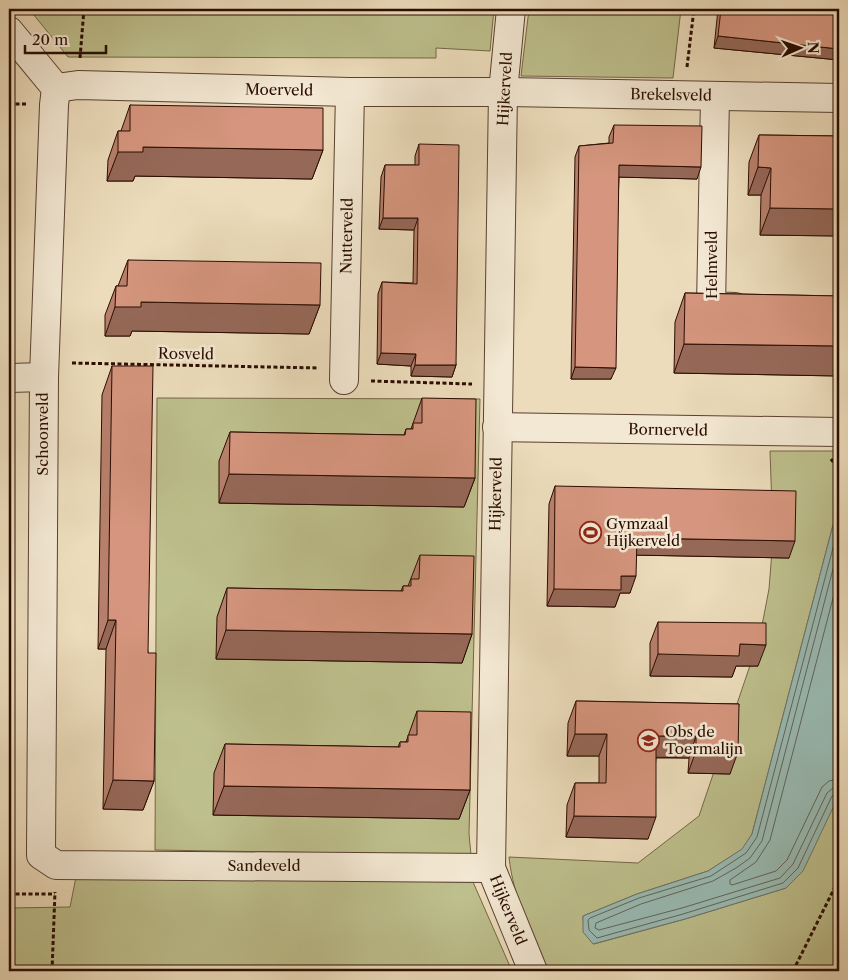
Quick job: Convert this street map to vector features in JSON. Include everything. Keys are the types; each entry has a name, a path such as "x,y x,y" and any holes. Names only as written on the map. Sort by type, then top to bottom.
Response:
{"street":[{"name":"Hijkerveld","path":"511,9 503,92 491,868 533,971"},
{"path":"9,30 67,87"},
{"name":"Moerveld","path":"67,87 350,92 503,92"},
{"name":"Schoonveld","path":"41,855 44,370 54,105 67,87"},
{"name":"Nutterveld","path":"335,374 350,92"},
{"name":"Brekelsveld","path":"503,92 839,98"},
{"name":"Helmveld","path":"715,96 711,306 760,308"},
{"path":"9,378 44,370"},
{"name":"Bornerveld","path":"498,427 839,432"},
{"name":"Sandeveld","path":"41,855 56,866 491,868"}],"path":[{"path":"67,87 84,9"},
{"path":"684,95 694,9"},
{"name":"Rosveld","path":"44,370 335,374 498,384"},
{"path":"793,971 839,879"},
{"path":"9,894 55,894 52,971"}],"green space":[{"path":"29,9 494,9 490,51 436,48 436,58 68,57"},
{"path":"529,9 681,9 673,78 521,76"},
{"path":"157,398 480,399 469,834 471,855 155,850"},
{"path":"770,451 839,451 839,518 833,525 752,834 743,849 708,871 637,894 583,916 584,932 594,944 786,888 839,795 839,971 547,971 519,901 509,857 638,863 699,816 760,636 769,589 773,538"},
{"path":"76,877 473,882 512,971 9,971 9,908 70,907"}],"water":[{"path":"837,518 839,518 839,795 803,871 786,888 685,919 593,944 583,932 583,916 637,894 708,871 742,849 752,834 833,525"}],"building":[{"path":"721,9 839,9 839,49 718,36"},
{"path":"130,105 323,108 323,150 143,147 143,152 118,152 118,131 130,131"},
{"path":"9,124 14,124 10,336 9,336"},
{"path":"614,125 702,126 701,167 619,165 616,368 575,367 579,146 613,143"},
{"path":"759,135 839,136 839,209 770,208 771,168 758,167"},
{"path":"419,144 459,145 456,365 415,365 416,354 381,353 382,282 417,284 418,218 383,218 385,165 419,165"},
{"path":"128,260 321,263 320,305 141,302 141,307 115,307 116,286 127,286"},
{"path":"685,293 839,296 839,346 684,344"},
{"path":"112,366 153,366 148,653 156,653 154,781 113,780 116,620 108,620"},
{"path":"422,398 476,399 475,478 229,474 230,432 405,435 406,429 413,429 413,423 422,423"},
{"path":"555,486 796,491 795,541 637,538 636,576 621,576 621,590 554,589"},
{"path":"420,555 474,556 472,634 226,630 227,588 403,591 403,586 411,586 411,579 419,579"},
{"path":"658,622 766,623 766,645 740,644 739,656 658,654"},
{"path":"576,701 739,704 738,752 696,751 696,736 656,736 656,817 574,816 575,783 606,783 607,734 575,734"},
{"path":"417,711 471,712 470,790 224,786 225,744 400,747 400,742 408,742 408,735 417,735"}],"place":[{"name":"Gymzaal Hijkerveld","path":"590,533"},
{"name":"Obs de Toermalijn","path":"649,741"}]}
